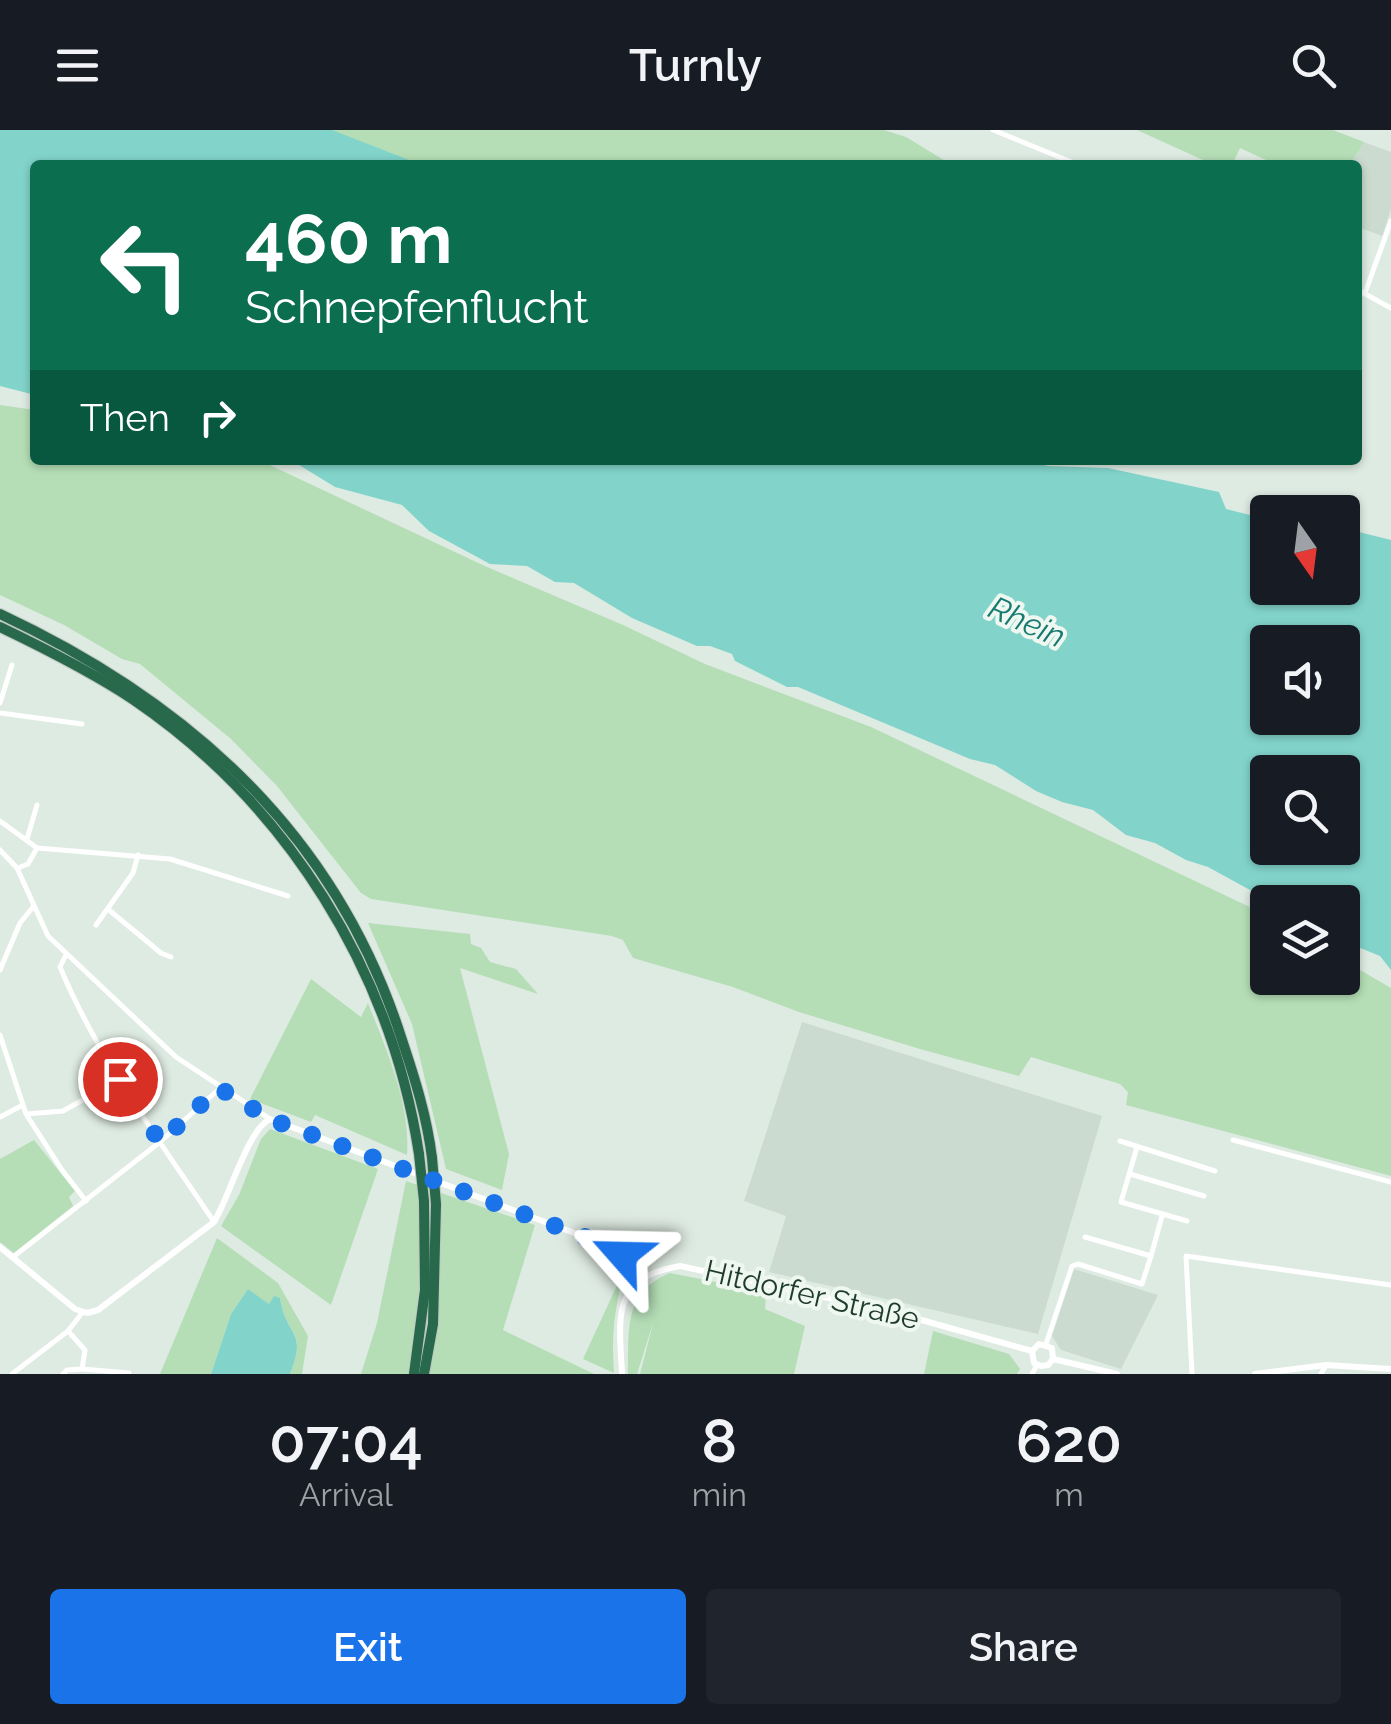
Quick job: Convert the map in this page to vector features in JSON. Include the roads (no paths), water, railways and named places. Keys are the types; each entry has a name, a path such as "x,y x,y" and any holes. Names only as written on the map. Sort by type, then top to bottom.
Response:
{"highway":[{"path":"0,614 92,660 180,720 245,778 289,828 344,907 394,1013 421,1100 432,1158 425,1290 414,1374"},
{"path":"0,627 105,681 158,717 240,789 288,844 328,902 374,991 410,1103 430,1202 435,1292 428,1374"}],"street":[{"path":"994,130 1067,160"},
{"path":"1362,289 1391,220"},
{"path":"1362,292 1391,308"},
{"path":"0,703 12,664"},
{"path":"0,713 82,724"},
{"path":"27,839 37,804"},
{"path":"0,820 37,848 170,859 288,896"},
{"path":"18,868 28,864 37,848"},
{"path":"0,850 18,868 48,936 176,1058 219,1088 270,1119 609,1246 640,1277 622,1306 622,1374"},
{"path":"96,925 133,873 138,854"},
{"path":"0,970 4,951 34,907"},
{"path":"110,910 161,953 172,957"},
{"path":"67,954 60,967 66,982 120,1079 214,1222"},
{"path":"0,1035 26,1114 86,1200"},
{"path":"26,1114 63,1111 120,1079"},
{"path":"12,1257 160,1142 219,1088"},
{"path":"0,1116 22,1106"},
{"path":"0,1247 82,1312 98,1310 214,1222 258,1129 270,1119"},
{"path":"1234,1140 1391,1182"},
{"path":"1120,1141 1215,1171"},
{"path":"1137,1147 1122,1202 1187,1221"},
{"path":"1129,1174 1204,1196"},
{"path":"1046,1344 1072,1266 1078,1264 1142,1284 1162,1215"},
{"path":"1085,1237 1151,1256"},
{"path":"1192,1374 1184,1260 1191,1254 1391,1285"},
{"name":"Hitdorfer Straße","path":"640,1277 680,1266 698,1269 893,1312 1032,1351"},
{"path":"12,1374 68,1332 82,1312"},
{"path":"68,1332 85,1350 82,1370"},
{"path":"1046,1344 1054,1352 1053,1359 1045,1366 1037,1365 1032,1351 1046,1344"},
{"path":"1053,1359 1117,1374"},
{"path":"1032,1374 1037,1365"},
{"path":"1321,1374 1326,1365"},
{"path":"1255,1374 1326,1365 1391,1370"},
{"path":"63,1374 68,1370 129,1372"}],"water":[{"path":"0,130 332,130 409,160 30,160 30,394 0,386"},
{"name":"Rhein","path":"299,465 1108,468 1219,492 1226,509 1250,515 1250,605 1360,605 1360,532 1391,540 1391,970 1380,956 1360,948 1360,885 1250,885 1250,890 1155,843 1126,835 1093,810 1036,791 995,765 970,759 798,687 787,687 735,661 732,654 697,646 632,618 574,583 555,582 527,566 490,564 429,531 402,505 335,487"},
{"path":"248,1289 269,1304 274,1296 280,1298 296,1340 290,1374 211,1374 231,1314"}]}
